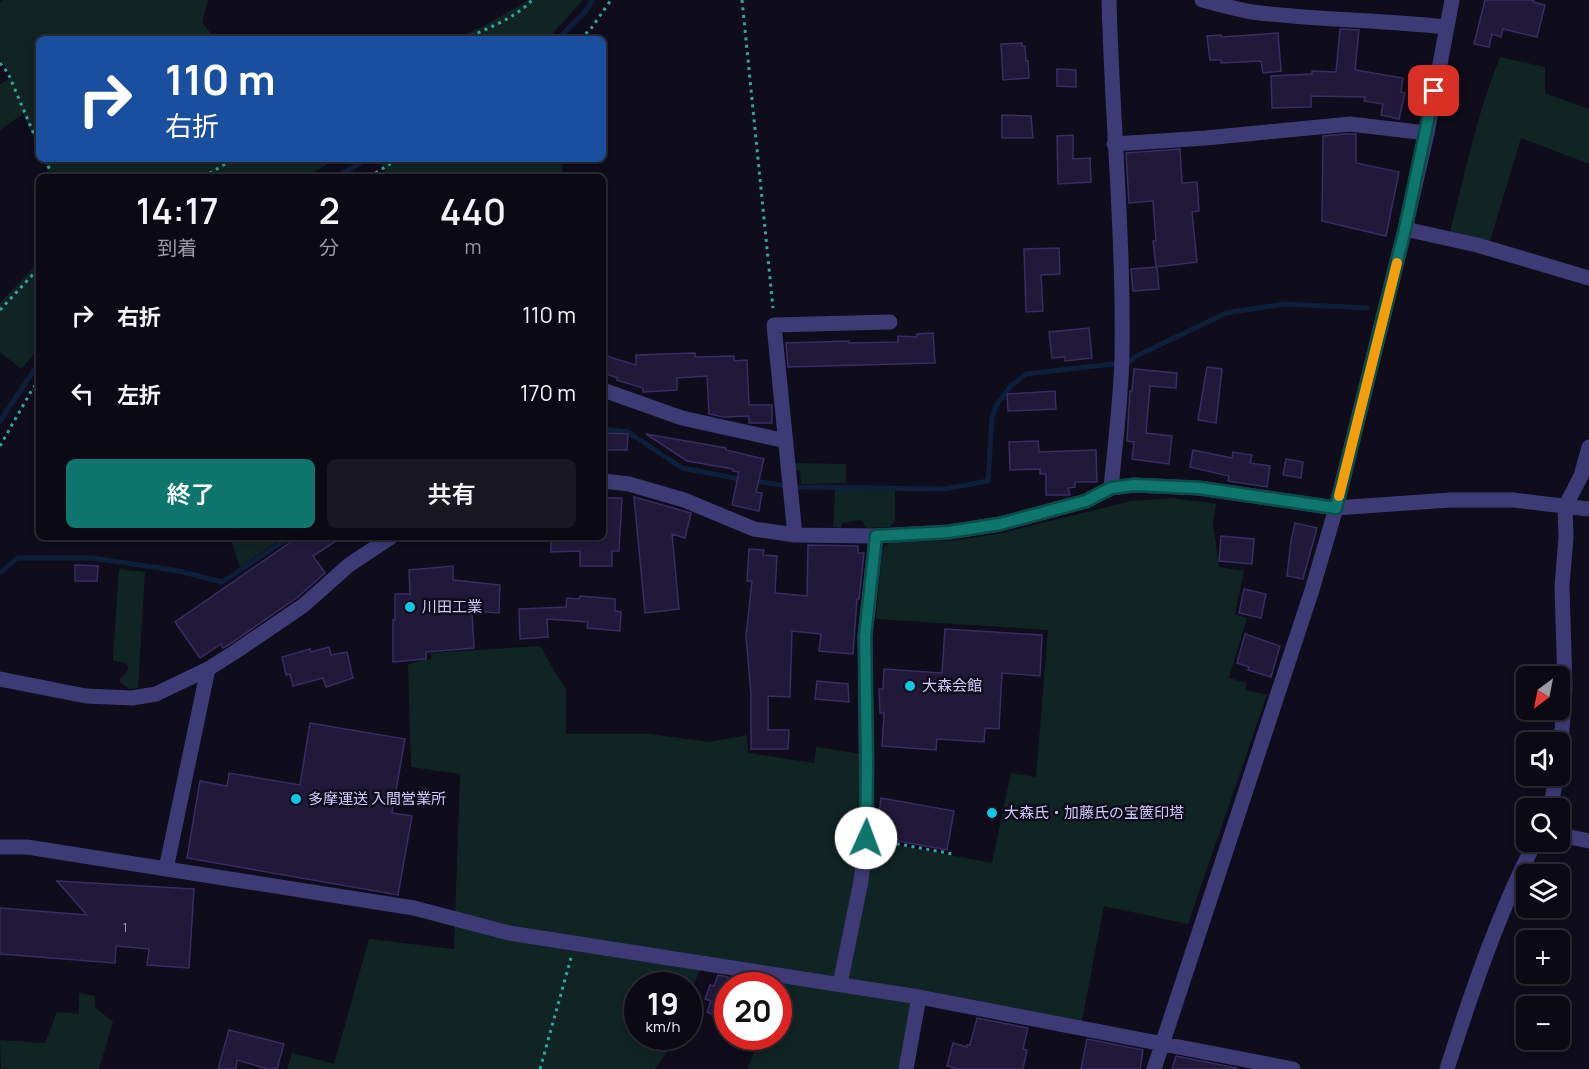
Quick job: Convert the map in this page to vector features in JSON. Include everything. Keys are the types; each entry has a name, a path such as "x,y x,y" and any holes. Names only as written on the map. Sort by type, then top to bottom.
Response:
{"street":[{"path":"1109,0 1114,144 1120,220 1122,358 1111,488"},
{"path":"1202,0 1250,11 1446,27"},
{"path":"1154,1069 1312,590 1336,508 1427,133 1452,0"},
{"path":"1114,144 1350,124 1427,133"},
{"path":"1405,229 1477,245 1589,278"},
{"path":"795,535 774,325 890,322"},
{"path":"606,391 682,418 786,441"},
{"path":"1562,732 1565,687 1562,586 1566,537 1565,507 1581,476 1589,447"},
{"path":"606,481 629,484 684,500 754,529 795,535 876,536 949,532 1000,524 1086,501 1111,488 1134,485 1199,488 1336,508 1450,500 1514,500 1589,509"},
{"path":"840,984 861,881 866,834 865,636 876,536"},
{"path":"0,679 86,696 132,698 156,694 208,669 304,605 349,565 386,540"},
{"path":"166,869 208,669"},
{"path":"1570,837 1589,841"},
{"path":"0,847 27,847 414,908 509,933 919,997 1293,1069"},
{"path":"1447,1069 1488,944 1530,852"},
{"path":"906,1069 919,997"}],"path":[{"path":"471,36 527,6 532,0"},
{"path":"583,36 611,0"},
{"path":"742,0 774,325"},
{"path":"0,63 8,73 36,139"},
{"path":"208,174 229,162"},
{"path":"374,174 393,162"},
{"path":"0,310 36,271"},
{"path":"0,446 36,385"},
{"path":"866,834 953,854"},
{"path":"540,1069 575,943"}],"green space":[{"path":"3,0 208,0 202,22 213,36 36,36 36,142 23,114 0,130 0,84 12,77 0,59 0,2"},
{"path":"528,0 583,0 551,36 462,36 488,24"},
{"path":"1500,57 1545,67 1545,93 1589,109 1589,164 1521,138 1490,241 1450,232 1478,121"},
{"path":"44,162 332,162 310,174 50,174"},
{"path":"381,162 562,162 563,174 385,174"},
{"path":"36,265 36,352 21,369 0,352 0,303"},
{"path":"794,463 846,464 846,483 801,484 800,470 794,470"},
{"path":"835,490 895,490 895,521 889,527 867,528 861,520 842,523 841,528 833,527"},
{"path":"1171,498 1216,504 1213,524 1219,567 1244,571 1235,614 1247,618 1229,678 1247,683 1245,690 1267,695 1188,924 1104,906 1080,1031 923,999 907,1069 747,1069 755,1050 792,1050 792,972 748,972 702,964 699,972 624,972 624,1050 668,1050 655,1069 287,1069 292,1053 334,1064 369,939 454,949 460,774 411,767 408,664 431,659 431,653 540,646 566,690 566,734 650,734 710,742 747,735 748,753 814,763 816,747 862,754 860,838 992,863 1011,773 1036,777 1048,630 876,619 882,550 890,542 949,541 998,534 1131,501"},
{"path":"231,540 280,540 240,567"},
{"path":"119,569 145,572 138,688 129,689 120,682 119,679 127,672 128,667 126,663 113,661"},
{"path":"79,993 95,996 95,1007 113,1022 99,1069 1,1069 0,1040 45,1043 57,1012 79,1014"}],"building":[{"path":"1485,0 1534,0 1533,2 1545,5 1537,37 1503,29 1501,37 1492,34 1489,47 1474,44"},
{"path":"1340,29 1359,30 1355,70 1403,78 1401,92 1405,93 1399,119 1381,115 1383,104 1364,101 1365,97 1311,96 1311,107 1272,108 1271,76 1312,74 1312,71 1336,72"},
{"path":"1278,33 1281,71 1263,73 1261,61 1221,63 1221,60 1210,60 1207,36"},
{"path":"1022,43 1022,46 1025,46 1026,61 1028,61 1029,78 1003,80 1001,44"},
{"path":"1057,69 1076,70 1076,87 1057,86"},
{"path":"1002,115 1031,116 1033,138 1002,138"},
{"path":"1356,134 1356,163 1399,172 1386,236 1322,221 1323,136"},
{"path":"1073,135 1073,159 1090,158 1091,182 1058,184 1057,136"},
{"path":"1180,149 1182,183 1197,182 1199,211 1192,212 1197,262 1156,267 1153,241 1156,241 1153,201 1129,203 1126,153"},
{"path":"1059,248 1060,274 1041,275 1043,311 1026,312 1024,249"},
{"path":"1157,267 1159,289 1133,291 1131,269"},
{"path":"1089,328 1092,358 1065,361 1065,357 1052,358 1049,332"},
{"path":"933,333 935,363 788,367 786,343 898,342 898,336 917,337 917,334"},
{"path":"695,353 695,357 734,356 734,361 747,360 749,405 772,405 772,423 749,423 749,416 723,417 709,414 707,376 677,378 677,390 643,392 643,388 606,374 606,356 636,365 636,355"},
{"path":"1207,367 1222,369 1216,423 1198,420"},
{"path":"1134,369 1177,373 1176,388 1150,386 1146,433 1172,436 1169,464 1132,459 1134,442 1127,441 1130,391 1132,391"},
{"path":"1055,391 1056,409 1008,411 1007,394"},
{"path":"606,433 628,434 627,450 606,450"},
{"path":"646,434 726,448 726,450 764,459 756,492 762,493 759,511 732,505 739,472 687,461"},
{"path":"1038,441 1039,452 1096,450 1097,482 1075,482 1075,487 1068,488 1070,495 1046,495 1046,474 1040,474 1040,469 1010,470 1009,442"},
{"path":"1193,450 1232,458 1233,452 1252,455 1250,463 1270,466 1267,487 1228,481 1229,476 1190,467"},
{"path":"1286,459 1303,462 1301,478 1283,475"},
{"path":"634,497 691,513 685,538 672,534 679,609 645,613"},
{"path":"606,498 622,498 619,551 612,551 612,566 580,566 580,551 551,552 551,540 606,540"},
{"path":"1295,523 1317,528 1303,579 1287,576"},
{"path":"1221,536 1254,539 1252,564 1219,561"},
{"path":"294,540 337,540 313,556 325,573 298,597 223,648 221,644 200,658 175,622"},
{"path":"808,545 858,546 858,553 864,553 859,599 857,599 853,654 819,651 821,634 792,631 790,697 768,696 768,730 789,730 788,749 751,749 751,694 746,636 752,581 747,581 749,549 764,550 763,555 777,556 775,593 807,596"},
{"path":"75,565 98,566 97,581 75,581"},
{"path":"453,566 453,580 500,585 499,613 472,611 474,648 426,652 426,659 393,662 395,594 410,594 409,570"},
{"path":"1244,589 1266,594 1261,618 1239,613"},
{"path":"580,596 615,599 615,611 621,612 620,631 587,628 588,622 547,619 548,637 520,639 519,609 566,607 567,598 579,599"},
{"path":"945,629 1042,635 1040,676 1002,673 999,729 985,728 984,742 937,739 936,750 882,746 884,713 880,713 879,689 883,689 884,669 942,673"},
{"path":"1245,634 1280,646 1271,677 1248,670 1249,667 1237,663"},
{"path":"329,647 331,655 347,652 353,678 326,687 323,678 293,686 290,674 286,675 282,657 310,649 311,652"},
{"path":"817,681 848,684 849,702 815,699"},
{"name":"多摩運送 入間営業所","path":"310,723 405,739 392,813 412,816 398,895 187,858 200,781 227,786 229,773 300,785"},
{"path":"881,798 954,811 947,850 876,837"},
{"path":"57,881 194,889 189,968 147,965 149,949 116,946 115,963 0,954 0,908 87,915"},
{"path":"710,985 714,986 714,1015 707,1012 711,1001 705,999"},
{"path":"977,1018 1028,1028 1023,1049 1027,1050 1023,1069 959,1069 947,1066 953,1043 967,1047 970,1045"},
{"path":"229,1030 284,1044 277,1069 268,1069 237,1060 236,1069 218,1069"},
{"path":"1087,1039 1143,1050 1140,1069 1081,1069"},
{"path":"1176,1056 1237,1068 1237,1069 1172,1069"}],"waterway":[{"path":"561,36 584,13 593,0"},
{"path":"341,174 362,162"},
{"path":"1129,362 1226,313 1284,304 1367,308"},
{"path":"754,481 795,487 944,489 988,481 992,417 997,404 1011,386 1026,374 1113,364"},
{"path":"0,421 36,367"},
{"path":"606,429 628,432 682,468 745,480"},
{"path":"0,573 17,558 93,558 179,571 222,582 285,540"}],"slow traffic":[{"path":"1339,496 1397,263"}],"place":[{"name":"川田工業","path":"410,607"},
{"name":"大森会館","path":"910,686"},
{"name":"多摩運送 入間営業所","path":"296,799"},
{"name":"大森氏・加藤氏の宝篋印塔","path":"992,813"}],"route":[{"path":"866,838 865,636 876,536 949,532 1000,524 1086,501 1111,488 1134,485 1199,488 1336,508 1405,229 1434,91"}]}
